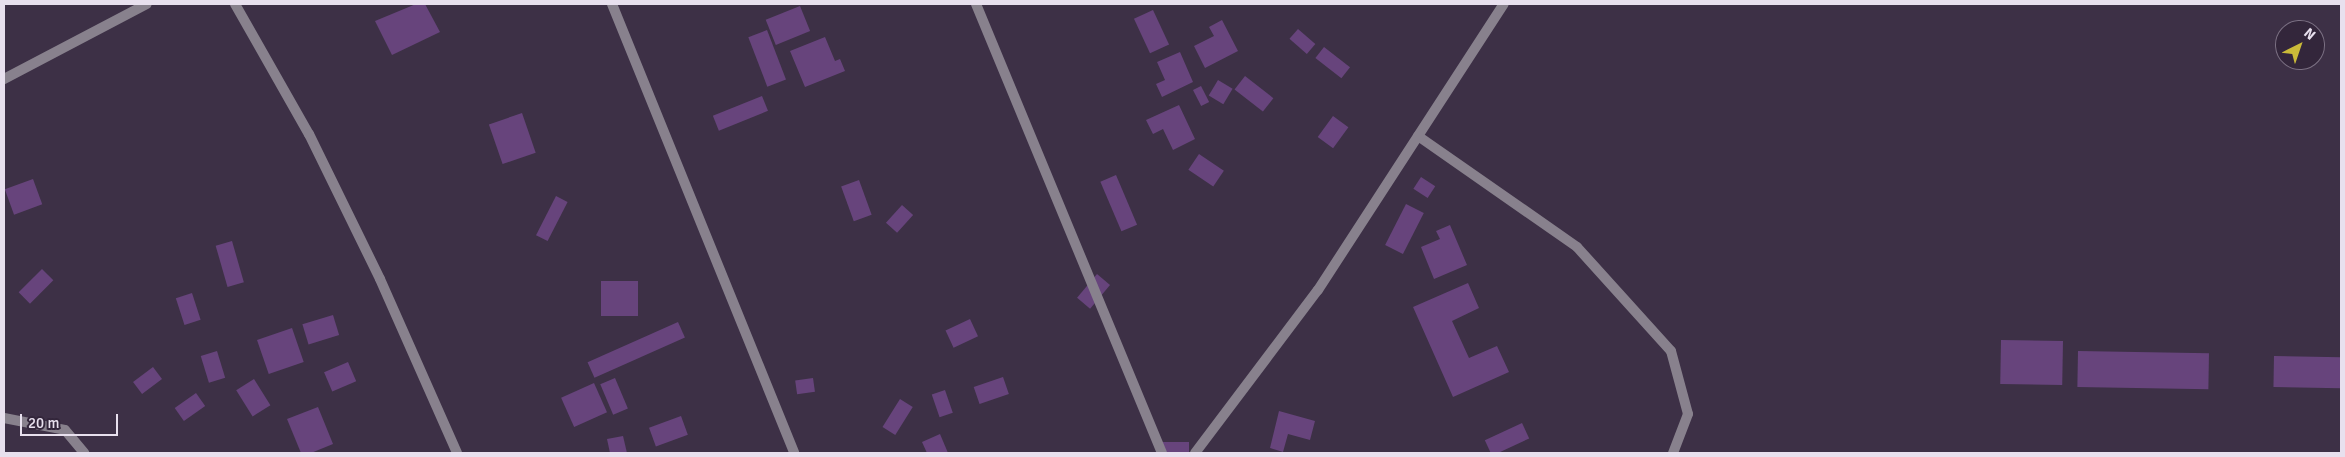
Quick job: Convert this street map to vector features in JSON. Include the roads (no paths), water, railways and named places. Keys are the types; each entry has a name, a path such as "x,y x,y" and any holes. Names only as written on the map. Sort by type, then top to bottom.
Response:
{"street":[{"path":"4,79 147,4"},
{"path":"236,4 309,134 380,280 457,453"},
{"path":"612,4 794,453"},
{"path":"976,4 1162,453"},
{"path":"1195,453 1318,290 1504,4"},
{"path":"1418,136 1577,247 1671,351 1688,414 1673,453"},
{"path":"4,418 65,430 84,453"}]}
